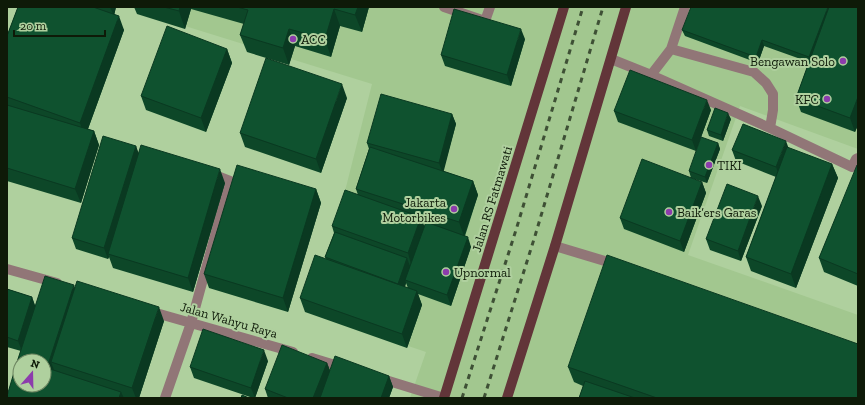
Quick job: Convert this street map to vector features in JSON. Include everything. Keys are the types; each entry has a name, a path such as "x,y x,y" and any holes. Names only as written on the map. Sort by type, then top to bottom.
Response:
{"main road":[{"name":"Jalan RS Fatmawati","path":"444,398 564,7"},
{"path":"507,398 555,246 626,7"}],"street":[{"path":"444,7 485,21 490,7"},
{"path":"651,75 671,49 684,7"},
{"path":"671,49 754,72 766,83 774,94 770,128"},
{"path":"611,59 651,75 770,128 855,168 856,160 858,158"},
{"path":"165,398 191,323 230,182 200,170"},
{"path":"555,246 629,269"},
{"path":"7,268 68,287"},
{"name":"Jalan Wahyu Raya","path":"137,307 356,371"},
{"path":"371,376 444,398"}],"shaded area":[{"path":"159,7 858,7 858,149 740,106 688,255 858,315 858,398 410,398 426,352 314,314 372,84 156,17"}],"building":[{"path":"18,7 93,7 119,16 80,123 7,97 7,36"},
{"path":"164,7 180,7 179,11"},
{"path":"237,7 358,7 355,15 334,9 325,39 289,29 283,48 240,35 248,10"},
{"path":"691,7 828,7 809,57 762,40 756,57 682,30"},
{"path":"829,7 858,7 858,97 850,118 796,98"},
{"path":"454,9 521,29 507,75 441,55"},
{"path":"167,26 227,49 201,118 141,96"},
{"path":"266,58 342,84 316,159 240,133"},
{"path":"630,70 707,100 692,140 614,111"},
{"path":"381,94 452,114 439,163 367,143"},
{"path":"7,105 94,131 75,189 7,168"},
{"path":"715,108 728,113 721,135 707,130"},
{"path":"743,124 786,141 776,167 732,150"},
{"path":"103,136 136,146 104,248 72,238"},
{"path":"701,137 718,143 705,177 689,171"},
{"path":"141,145 220,169 188,278 108,254"},
{"path":"370,147 473,181 459,222 356,189"},
{"path":"787,147 832,164 791,274 746,257"},
{"path":"642,159 702,182 680,241 620,218"},
{"path":"237,165 316,189 283,298 204,274"},
{"path":"858,165 858,274 819,258"},
{"path":"727,184 758,196 738,251 706,239"},
{"path":"345,190 421,217 408,253 332,226"},
{"path":"426,222 468,237 447,295 405,280"},
{"path":"335,232 407,258 398,284 325,257"},
{"path":"315,255 417,291 402,334 300,298"},
{"path":"607,255 858,344 858,398 657,398 568,367"},
{"path":"45,276 74,285 52,353 20,353"},
{"path":"77,281 159,307 132,388 52,362"},
{"path":"7,289 32,297 18,341 7,337"},
{"path":"203,329 264,350 251,388 190,367"},
{"path":"282,345 327,363 313,398 288,398 265,389"},
{"path":"335,356 389,376 381,398 320,398"},
{"path":"52,370 121,392 119,398 7,398 12,379 12,393 52,393"},
{"path":"585,381 635,398 579,398"},
{"path":"242,395 249,398 241,398"}],"railway":[{"path":"462,398 516,230 583,7"},
{"path":"484,398 535,236 603,7"}],"place":[{"name":"ACC","path":"293,39"},
{"name":"Bengawan Solo","path":"843,61"},
{"name":"KFC","path":"827,99"},
{"name":"TIKI","path":"709,165"},
{"name":"Jakarta Motorbikes","path":"454,209"},
{"name":"Baik’ers Garas","path":"669,212"},
{"name":"Upnormal","path":"446,272"}]}
